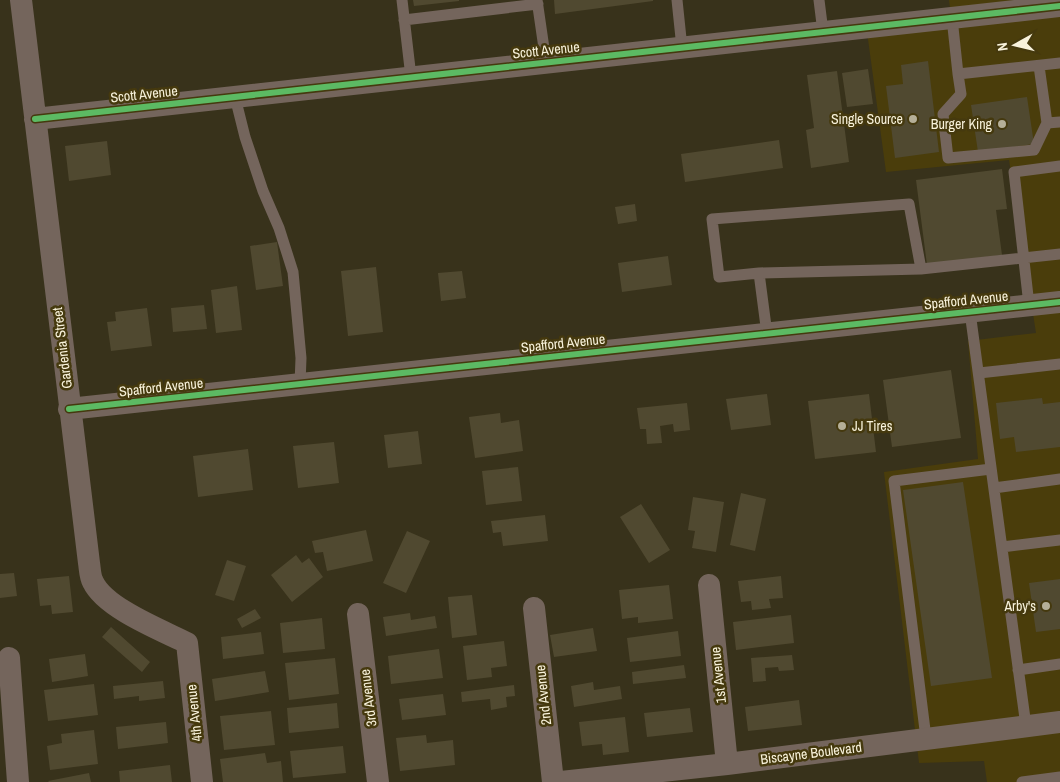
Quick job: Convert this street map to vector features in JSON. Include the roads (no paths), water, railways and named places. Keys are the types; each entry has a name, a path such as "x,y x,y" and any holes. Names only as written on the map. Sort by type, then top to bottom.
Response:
{"street":[{"name":"Gardenia Street","path":"21,0 69,409 93,582 103,597 121,610 186,643"},
{"name":"Scott Avenue","path":"35,119 952,18 1050,4"},
{"name":"Spafford Avenue","path":"69,409 1060,302"},
{"name":"1st Avenue","path":"709,585 727,764"},
{"name":"2nd Avenue","path":"534,608 553,782"},
{"name":"3rd Avenue","path":"358,614 378,782"},
{"name":"4th Avenue","path":"186,643 202,782"},
{"path":"9,658 18,782"},
{"name":"Biscayne Boulevard","path":"561,782 727,764 1060,722"}],"lane":[{"path":"402,0 411,77"},
{"path":"677,0 682,48"},
{"path":"819,0 823,32"},
{"path":"404,20 537,2 546,62"},
{"path":"952,18 960,94 943,114 948,158 1034,150 1047,124 1039,66"},
{"path":"958,74 1060,63"},
{"path":"235,97 245,136 263,191 279,228 293,272 301,358 300,384"},
{"path":"1047,124 1060,122"},
{"path":"1029,305 1014,172 1060,166"},
{"path":"921,269 909,204 712,219 719,277 759,273 921,269 1060,254"},
{"path":"759,273 767,334"},
{"path":"970,312 1026,726"},
{"path":"979,373 1060,364"},
{"path":"926,738 894,482 991,469"},
{"path":"994,488 1060,479"},
{"path":"1002,547 1060,540"},
{"path":"1018,670 1060,664"},
{"path":"1022,782 1060,777"}],"place":[{"name":"Single Source","path":"913,119"},
{"name":"Burger King","path":"1002,124"},
{"name":"JJ Tires","path":"842,426"},
{"name":"Arby's","path":"1046,606"}]}
